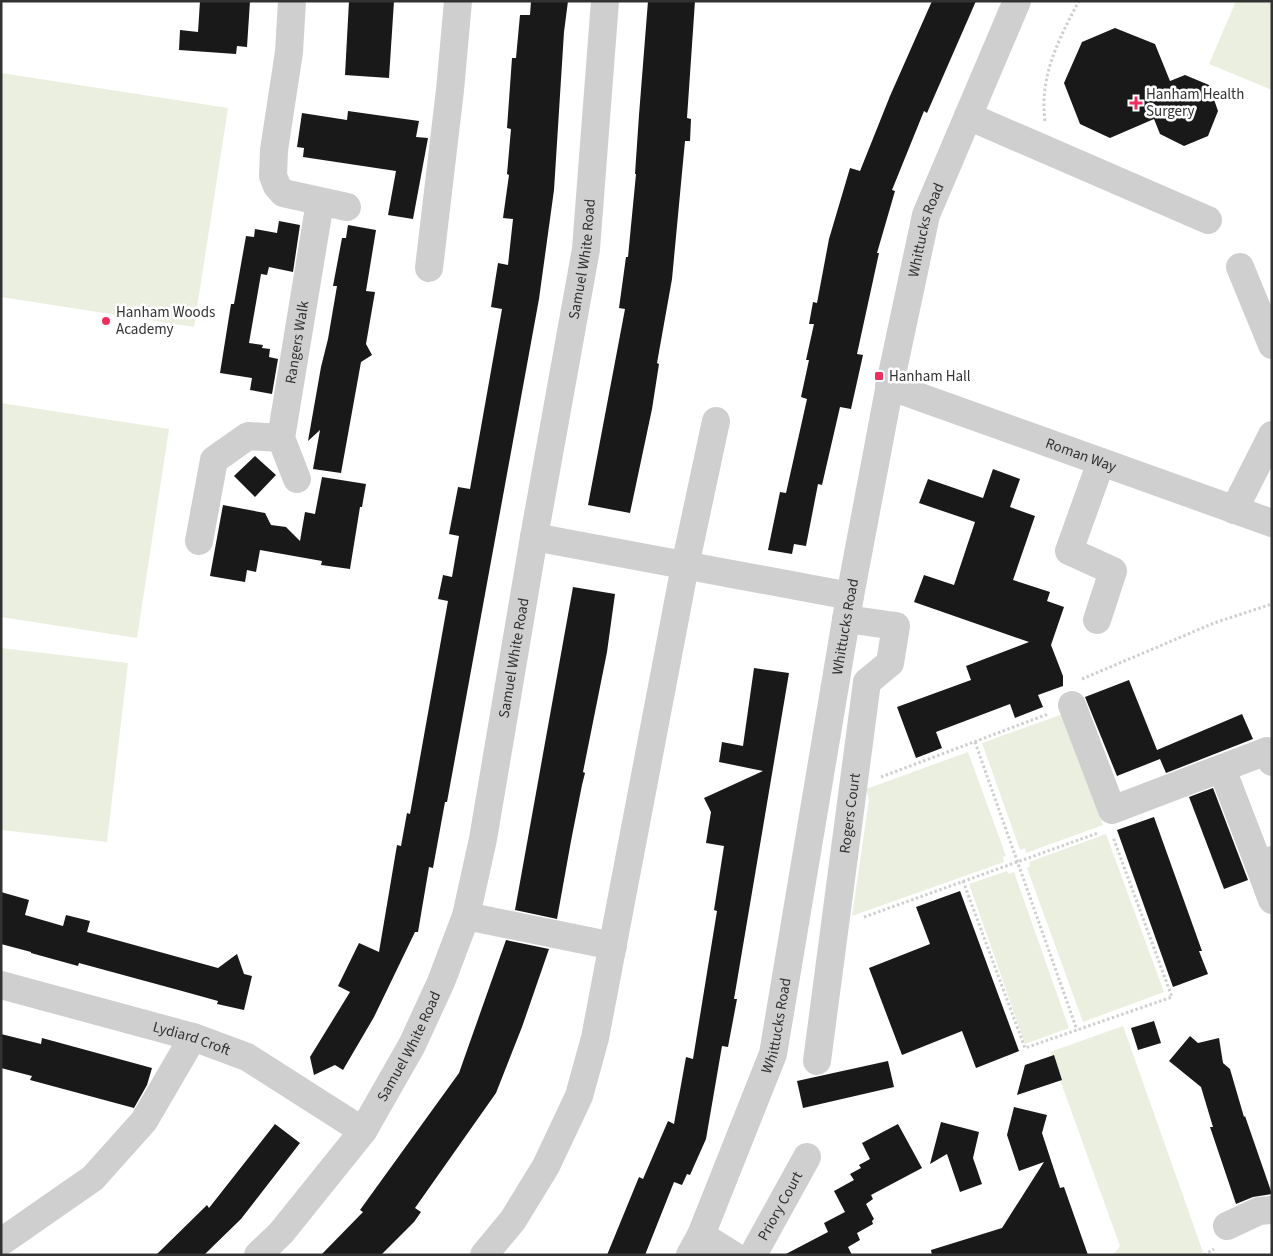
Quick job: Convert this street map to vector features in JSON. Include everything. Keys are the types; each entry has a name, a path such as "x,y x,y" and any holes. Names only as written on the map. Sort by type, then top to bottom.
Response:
{"street":[{"path":"292,1 289,52 274,150 273,176 277,186 283,193 347,207"},
{"path":"428,268 450,90 458,1"},
{"name":"Samuel White Road","path":"258,1255 281,1233 363,1131 412,1045 441,982 466,916 483,839 534,537 586,250 605,1"},
{"name":"Whittucks Road","path":"695,1245 773,1054 848,608 889,386 926,215 1017,1"},
{"path":"968,116 1208,220"},
{"name":"Rangers Walk","path":"281,438 320,202"},
{"path":"1240,267 1272,345"},
{"name":"Roman Way","path":"889,386 1272,523"},
{"path":"484,1255 513,1220 546,1166 579,1096 595,1038 686,566 716,421"},
{"path":"1234,510 1272,435"},
{"path":"199,541 214,460 248,436 281,438 297,480"},
{"path":"1097,620 1113,571 1069,551 1101,462"},
{"path":"534,537 686,566 848,608"},
{"name":"Rogers Court","path":"817,1061 867,682 890,663 896,626 848,608"},
{"path":"1072,705 1111,819 1160,793 1268,751 1272,762"},
{"path":"1222,769 1266,862 1272,900"},
{"path":"466,916 613,946"},
{"name":"Lydiard Croft","path":"1,985 193,1037 247,1057 363,1131"},
{"path":"1,1242 93,1178 144,1122 193,1037"},
{"name":"Priory Court","path":"753,1255 807,1157"},
{"path":"1222,1236 1259,1211 1272,1210"},
{"path":"695,1245 733,1255"}],"path":[{"path":"1049,151 1044,111 1046,78 1059,38 1079,1"},
{"path":"853,788 1072,705 1066,686 1214,623 1272,604"},
{"path":"976,742 1077,1030"},
{"path":"835,928 963,881 1018,862 1111,819 1172,997 1025,1048 963,881"},
{"path":"1204,1255 1222,1236"}],"shaded area":[{"path":"1236,1 1272,1 1272,90 1209,64"},
{"path":"1,73 228,108 194,327 1,297"},
{"path":"1,403 169,429 137,638 1,617"},
{"path":"1,648 128,663 107,842 1,830"},
{"path":"1063,714 1103,825 1026,853 1025,848 1020,850 982,743"},
{"path":"968,752 1006,856 1003,857 1004,862 852,916 869,799 866,789"},
{"path":"1106,834 1164,992 1083,1022 1027,868 1030,866 1029,862"},
{"path":"1007,871 1009,874 1014,872 1069,1028 1025,1044 969,884"},
{"path":"1123,1026 1204,1255 1113,1255 1120,1246 1050,1052"}],"building":[{"path":"200,1 250,1 247,47 237,46 236,54 179,50 180,30 198,32"},
{"path":"349,1 394,1 389,78 345,75"},
{"path":"531,1 568,1 564,32 554,190 539,299 447,802 445,802 433,868 429,867 418,932 415,932 374,1017 343,1070 335,1065 314,1075 310,1057 350,992 338,986 359,943 379,952 397,845 401,846 407,813 410,814 448,601 438,599 443,575 452,577 459,536 449,534 458,487 470,489 502,309 491,307 498,263 508,265 513,219 503,218 509,175 507,174 511,129 507,128 512,58 516,58 520,15 530,15"},
{"path":"648,1 695,1 687,118 691,119 690,141 685,141 672,279 657,363 659,364 652,409 630,513 588,505 625,309 619,308 626,257 628,257 636,174"},
{"path":"932,1 976,1 927,113 924,111 892,190 895,191 877,253 879,253 857,354 863,355 851,409 840,407 822,485 818,484 806,546 794,544 792,554 768,550 780,492 786,493 807,399 801,397 809,360 806,360 814,324 809,324 813,302 817,303 829,239 850,168 860,171 890,96"},
{"path":"1115,28 1155,44 1170,81 1185,75 1209,85 1218,111 1208,136 1184,146 1160,134 1154,119 1110,138 1080,124 1064,83 1082,42"},
{"path":"348,111 419,121 416,137 428,138 413,219 388,215 396,171 303,157 304,148 297,147 302,113 347,120"},
{"path":"279,221 300,225 293,272 269,267 267,275 261,274 249,343 263,345 262,348 270,349 269,357 278,359 272,394 250,390 252,378 220,373 231,304 234,304 246,236 254,237 255,229 277,233"},
{"path":"348,225 376,230 366,291 375,292 366,344 372,355 361,362 341,473 313,469 320,430 308,441 337,286 333,286 342,238 346,238"},
{"path":"255,456 276,475 255,497 234,476"},
{"path":"993,469 1020,479 1010,507 1035,516 1013,580 1050,592 1047,601 1064,607 1051,645 1063,676 1063,686 1038,695 1043,707 1015,718 1010,704 936,732 942,748 916,758 897,707 971,680 966,666 1029,642 914,602 924,575 954,585 975,522 919,503 928,479 983,498"},
{"path":"322,477 366,484 362,507 360,507 350,569 321,565 322,561 260,550 256,572 247,570 245,582 210,576 223,505 265,513 271,525 286,527 300,541 305,512 315,514"},
{"path":"573,587 615,594 607,652 583,772 585,773 557,919 515,910"},
{"path":"754,668 789,673 734,999 737,999 728,1047 722,1046 706,1139 690,1175 687,1174 682,1185 674,1182 645,1255 607,1255 639,1177 643,1179 668,1121 674,1124 686,1057 693,1059 717,911 714,910 724,846 706,843 711,812 704,798 763,771 719,762 722,742 743,746"},
{"path":"1129,680 1157,750 1242,714 1253,739 1166,773 1160,759 1117,776 1085,697"},
{"path":"1213,788 1248,880 1224,889 1189,797"},
{"path":"1154,817 1202,951 1199,951 1208,974 1173,987 1117,830"},
{"path":"960,891 1019,1051 976,1068 962,1031 902,1055 869,968 930,944 916,907"},
{"path":"1,892 29,900 25,915 63,926 66,915 90,921 87,932 218,968 237,954 244,974 252,976 244,1010 217,1004 218,1001 79,963 78,966 1,944"},
{"path":"506,940 549,949 522,1027 496,1093 415,1208 421,1212 414,1222 381,1255 321,1255 363,1212 360,1210 459,1073"},
{"path":"1154,1021 1161,1043 1138,1050 1131,1028"},
{"path":"1,1034 41,1044 42,1038 152,1068 147,1085 134,1108 30,1080 32,1076 1,1068"},
{"path":"1190,1036 1198,1043 1219,1038 1223,1063 1230,1069 1244,1117 1272,1194 1253,1197 1236,1204 1210,1127 1213,1127 1201,1087 1169,1061"},
{"path":"1054,1055 1062,1080 1017,1095 1025,1065"},
{"path":"888,1061 894,1087 803,1108 797,1081"},
{"path":"1014,1107 1047,1115 1042,1133 1060,1188 1064,1187 1088,1255 932,1255 931,1250 1002,1228 1044,1162 1019,1171 1007,1135"},
{"path":"941,1122 979,1132 973,1158 982,1184 960,1192 947,1154 930,1164"},
{"path":"275,1124 300,1143 241,1219 204,1255 156,1255 207,1205 209,1208"},
{"path":"898,1124 922,1168 871,1195 873,1199 866,1204 874,1219 872,1221 873,1224 857,1233 860,1240 848,1247 852,1255 784,1255 828,1232 824,1223 845,1212 834,1191 854,1180 850,1174 861,1168 859,1165 870,1159 862,1143"}],"place":[{"name":"Hanham Health Surgery","path":"1136,103"},
{"name":"Hanham Woods Academy","path":"106,321"},
{"name":"Hanham Hall","path":"879,376"}]}
